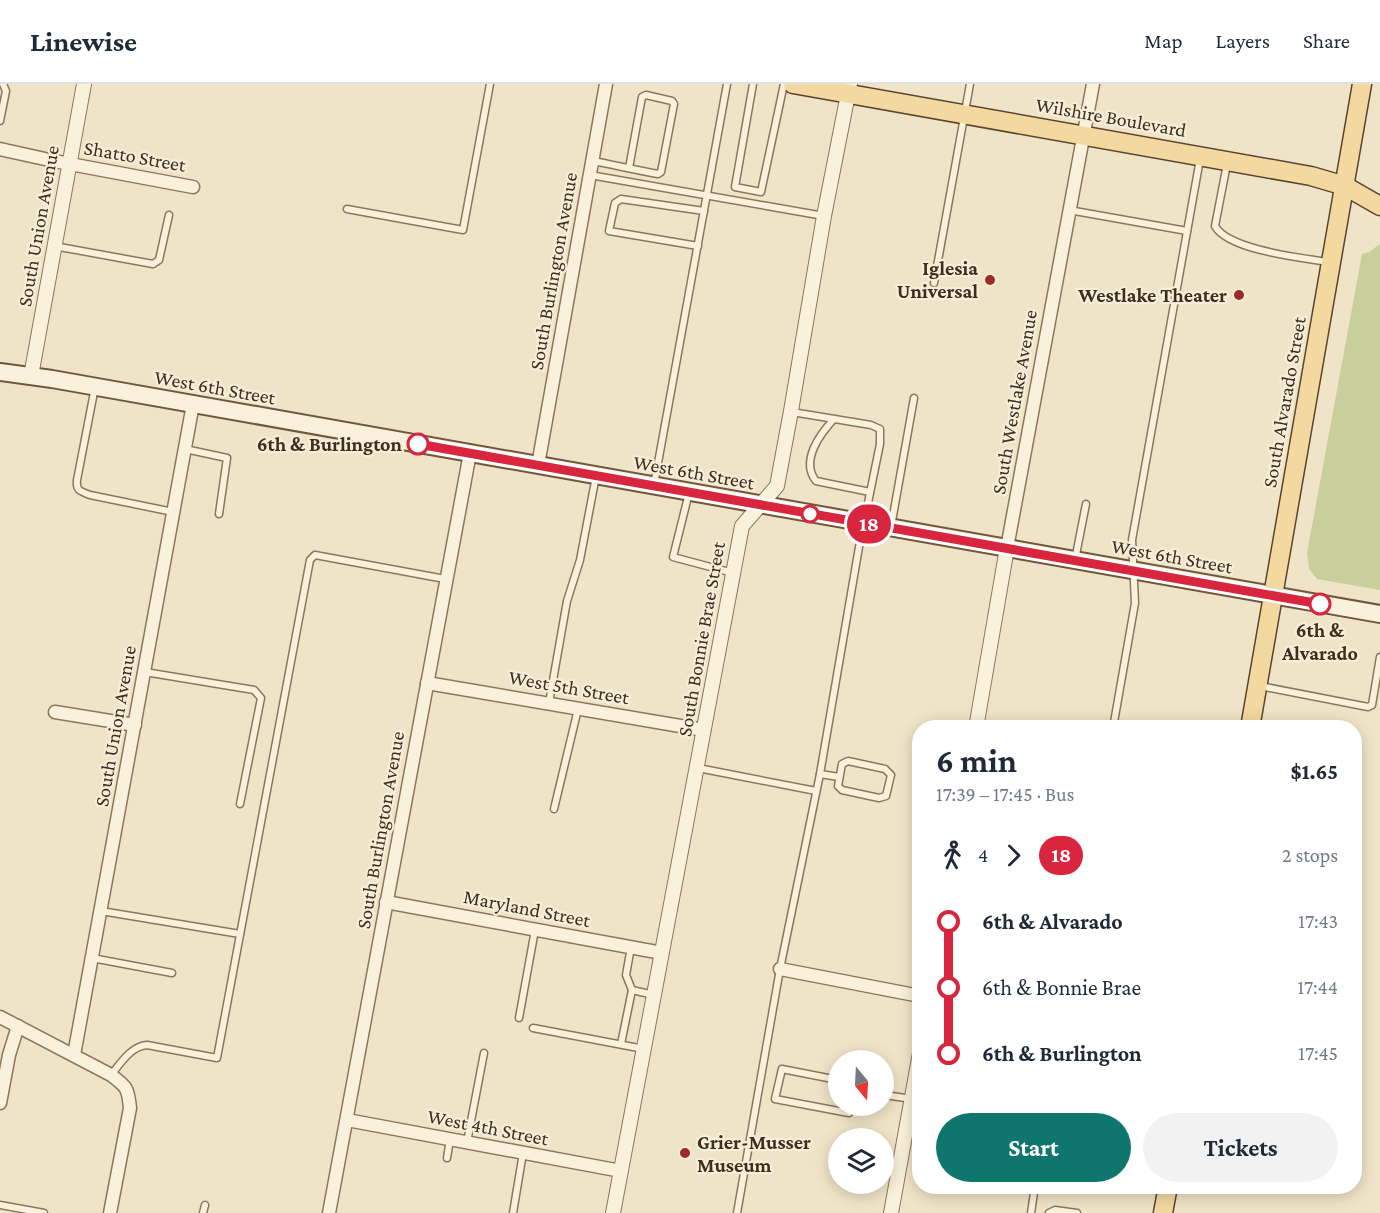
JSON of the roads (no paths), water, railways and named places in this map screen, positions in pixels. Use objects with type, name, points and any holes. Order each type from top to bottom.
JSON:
[{"type":"main road","name":"Wilshire Boulevard","points":[[793,84],[849,89],[964,114],[1311,176],[1345,186],[1380,206]]},
{"type":"main road","name":"South Alvarado Street","points":[[1251,720],[1362,84]]},
{"type":"main road","name":"West 6th Street","points":[[0,372],[193,404],[1380,614]]},
{"type":"main road","points":[[1163,1213],[1167,1194]]},
{"type":"street","name":"South Union Avenue","points":[[31,376],[84,84]]},
{"type":"street","name":"South Burlington Avenue","points":[[538,465],[606,84]]},
{"type":"street","name":"South Westlake Avenue","points":[[977,720],[1093,84]]},
{"type":"street","name":"South Bonnie Brae Street","points":[[614,1213],[742,526],[777,486],[824,216],[849,89]]},
{"type":"street","name":"Shatto Street","points":[[0,149],[15,154],[193,187]]},
{"type":"street","name":"South Union Avenue","points":[[74,1055],[193,404]]},
{"type":"street","name":"South Burlington Avenue","points":[[329,1213],[470,453]]},
{"type":"street","name":"West 5th Street","points":[[427,683],[704,730]]},
{"type":"street","points":[[55,712],[135,725]]},
{"type":"street","name":"Maryland Street","points":[[386,902],[662,953]]},
{"type":"street","points":[[780,969],[912,994]]},
{"type":"street","points":[[0,1017],[111,1076],[129,1093],[130,1108],[110,1213]]},
{"type":"street","points":[[0,1103],[9,1055],[18,1026]]},
{"type":"street","points":[[891,1213],[912,1117]]},
{"type":"street","name":"West 4th Street","points":[[347,1120],[621,1172]]},
{"type":"lane","points":[[0,121],[6,91],[3,84]]},
{"type":"lane","points":[[347,209],[463,230],[490,84]]},
{"type":"lane","points":[[654,486],[727,84]]},
{"type":"lane","points":[[753,84],[735,186],[761,192],[784,84]]},
{"type":"lane","points":[[934,283],[970,84]]},
{"type":"lane","points":[[592,161],[658,174],[661,172],[674,104],[672,101],[642,97],[629,168]]},
{"type":"lane","points":[[1114,720],[1135,603],[1132,540],[1200,156]]},
{"type":"lane","points":[[1228,161],[1215,226],[1219,234],[1250,248],[1332,262]]},
{"type":"lane","points":[[590,175],[824,216]]},
{"type":"lane","points":[[698,246],[609,231],[615,203],[621,199],[704,211]]},
{"type":"lane","points":[[1069,210],[1187,231]]},
{"type":"lane","points":[[54,246],[153,264],[159,260],[169,215]]},
{"type":"lane","points":[[95,387],[77,480],[80,491],[173,512]]},
{"type":"lane","points":[[891,528],[915,398]]},
{"type":"lane","points":[[737,1213],[780,969],[820,774],[863,523],[880,444],[880,429],[871,424],[791,411]]},
{"type":"lane","points":[[834,418],[823,430],[814,446],[809,466],[811,475],[816,481],[870,492]]},
{"type":"lane","points":[[185,449],[227,458],[219,513]]},
{"type":"lane","points":[[549,703],[567,601],[580,560],[596,476]]},
{"type":"lane","points":[[689,492],[673,558],[733,573]]},
{"type":"lane","points":[[1075,561],[1086,504]]},
{"type":"lane","points":[[111,1076],[122,1060],[137,1047],[147,1044],[218,1058],[310,560],[315,555],[445,579]]},
{"type":"lane","points":[[1257,686],[1368,707],[1372,705],[1380,657]]},
{"type":"lane","points":[[145,672],[254,690],[261,698],[240,804]]},
{"type":"lane","points":[[554,809],[578,708]]},
{"type":"lane","points":[[848,761],[885,769],[891,775],[886,796],[879,798],[842,790],[838,786],[839,777],[843,764],[848,761]]},
{"type":"lane","points":[[697,768],[816,791]]},
{"type":"lane","points":[[820,774],[839,777]]},
{"type":"lane","points":[[101,911],[240,934]]},
{"type":"lane","points":[[519,1018],[535,930]]},
{"type":"lane","points":[[621,1044],[632,990],[626,975],[631,947]]},
{"type":"lane","points":[[92,958],[172,973]]},
{"type":"lane","points":[[632,990],[654,995]]},
{"type":"lane","points":[[533,1028],[645,1049]]},
{"type":"lane","points":[[467,1143],[484,1053]]},
{"type":"lane","points":[[828,1078],[782,1070],[775,1099],[828,1109]]},
{"type":"lane","points":[[894,1096],[912,1098]]},
{"type":"lane","points":[[447,1158],[450,1139]]},
{"type":"lane","points":[[513,1213],[523,1153]]},
{"type":"lane","points":[[1031,1213],[1034,1194]]},
{"type":"lane","points":[[0,1205],[44,1213]]},
{"type":"lane","points":[[203,1213],[205,1205]]},
{"type":"lane","points":[[1049,1213],[1055,1210],[1077,1213]]},
{"type":"place","name":"Iglesia Universal","points":[[990,280]]},
{"type":"place","name":"Westlake Theater","points":[[1239,295]]},
{"type":"place","name":"6th & Burlington","points":[[418,444]]},
{"type":"place","name":"6th & Alvarado","points":[[1320,604]]},
{"type":"place","name":"Grier-Musser Museum","points":[[685,1153]]}]
